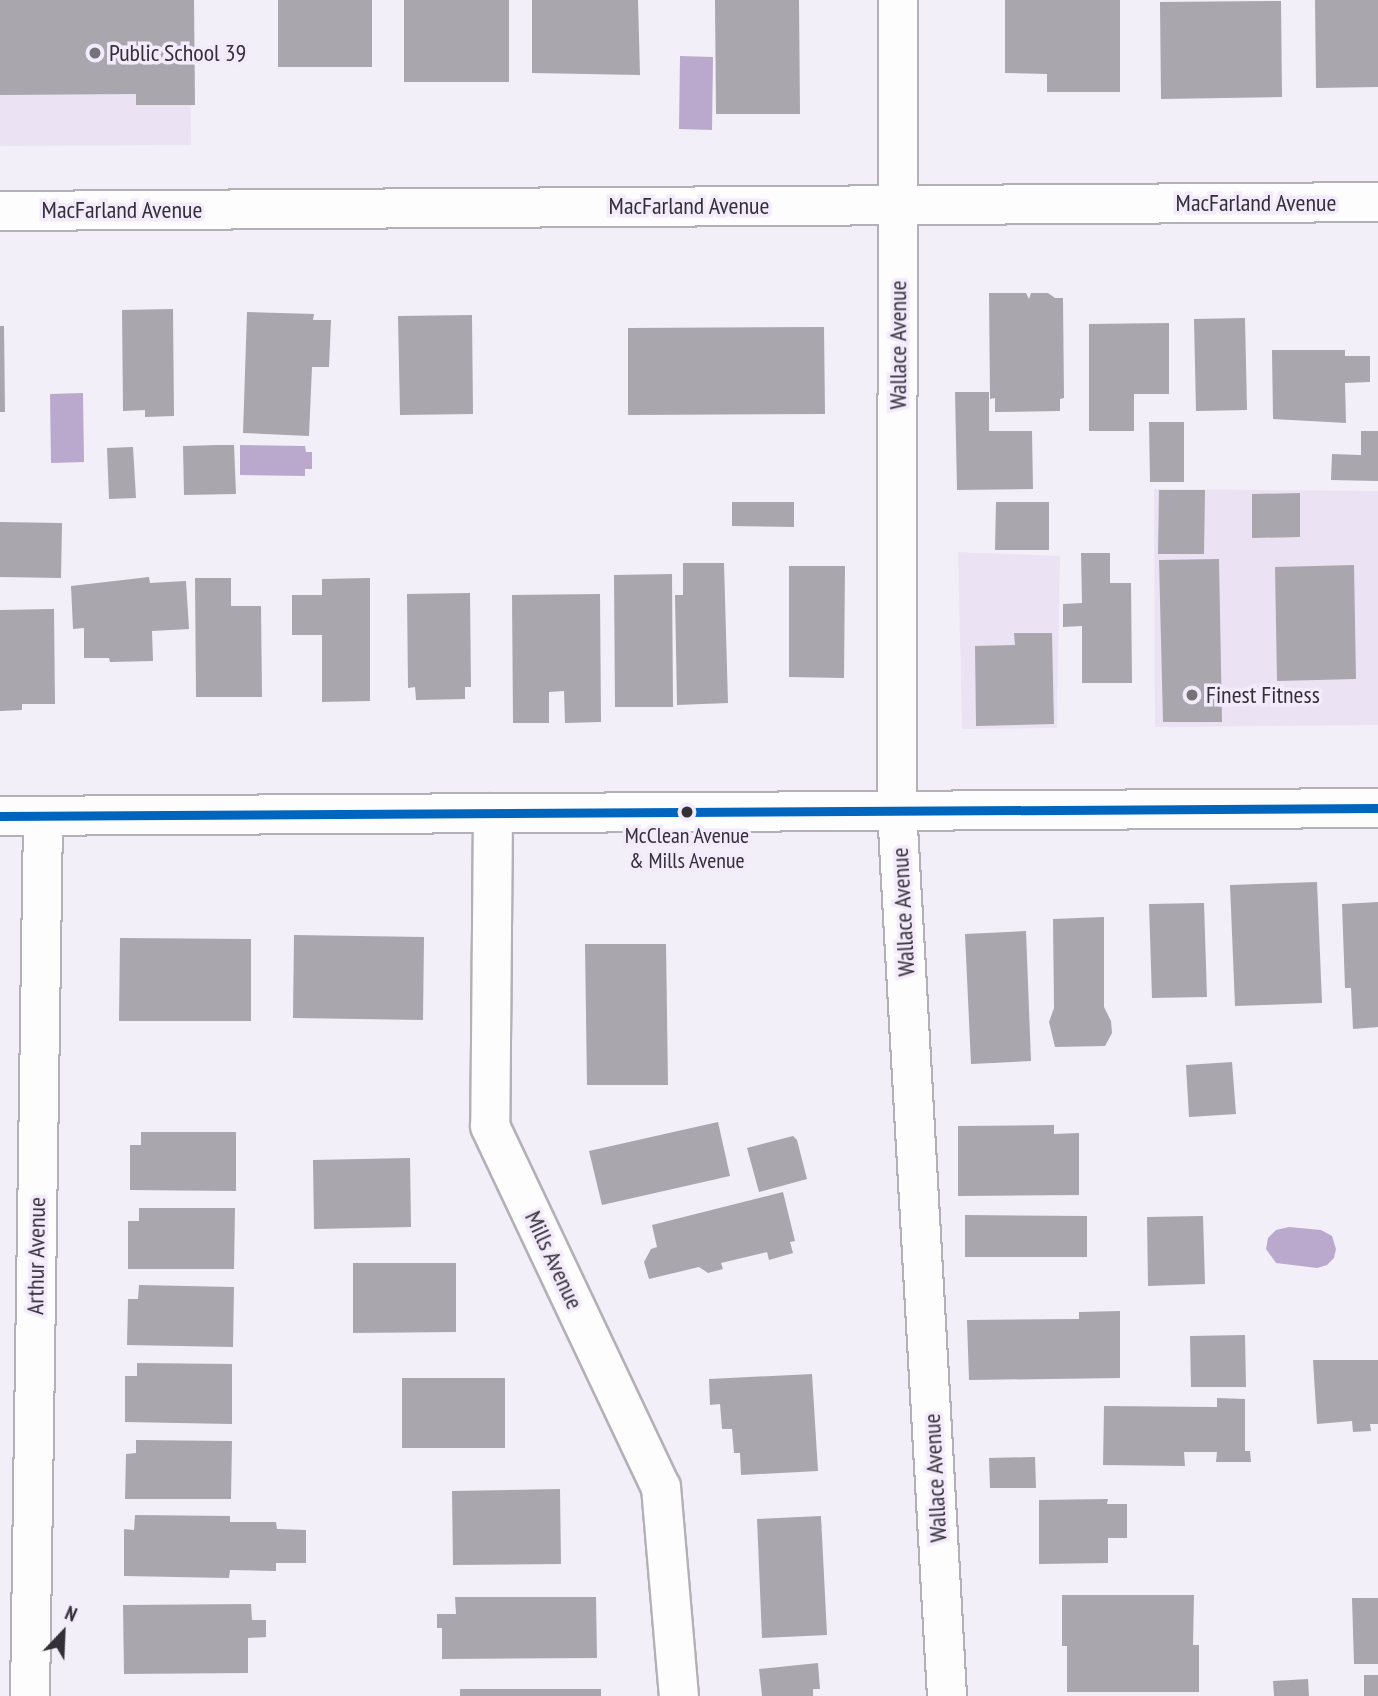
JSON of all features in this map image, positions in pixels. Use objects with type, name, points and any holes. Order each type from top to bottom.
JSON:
[{"type":"street","name":"Wallace Avenue","points":[[898,0],[897,810],[947,1696]]},
{"type":"street","name":"MacFarland Avenue","points":[[0,211],[1378,202]]},
{"type":"street","points":[[0,816],[1378,808]]},
{"type":"street","name":"Mills Avenue","points":[[494,813],[490,1126],[661,1487],[679,1696]]},
{"type":"street","name":"Arthur Avenue","points":[[30,1696],[43,816]]},
{"type":"shaded area","name":"Public School 39","points":[[0,0],[190,0],[191,145],[0,146]]},
{"type":"shaded area","points":[[680,56],[713,57],[712,130],[679,129]]},
{"type":"shaded area","points":[[83,393],[84,462],[51,463],[50,394]]},
{"type":"shaded area","points":[[240,445],[305,446],[306,452],[312,452],[312,469],[305,469],[305,476],[240,475]]},
{"type":"shaded area","points":[[1154,489],[1378,491],[1378,725],[1155,727]]},
{"type":"shaded area","points":[[958,552],[1060,556],[1057,728],[962,729]]},
{"type":"shaded area","points":[[1289,1227],[1321,1230],[1332,1236],[1336,1249],[1334,1258],[1327,1265],[1317,1268],[1276,1263],[1266,1249],[1268,1238],[1276,1230]]},
{"type":"building","name":"Public School 39","points":[[0,0],[194,0],[195,105],[136,105],[136,94],[0,95]]},
{"type":"building","points":[[278,0],[372,0],[372,67],[278,67]]},
{"type":"building","points":[[404,0],[509,0],[509,82],[404,82]]},
{"type":"building","points":[[532,0],[638,0],[640,75],[532,73]]},
{"type":"building","points":[[715,0],[799,0],[800,114],[716,114]]},
{"type":"building","points":[[1005,0],[1120,0],[1120,92],[1047,92],[1047,74],[1005,73]]},
{"type":"building","points":[[1315,0],[1378,0],[1378,87],[1316,88]]},
{"type":"building","points":[[1281,1],[1282,97],[1161,99],[1160,2]]},
{"type":"building","points":[[989,293],[1026,293],[1029,299],[1031,293],[1048,293],[1055,298],[1063,298],[1064,398],[1060,399],[1060,411],[995,412],[995,398],[990,399]]},
{"type":"building","points":[[173,309],[174,416],[145,417],[145,410],[123,411],[122,310]]},
{"type":"building","points":[[247,312],[314,314],[313,320],[331,320],[329,367],[312,367],[309,436],[243,433]]},
{"type":"building","points":[[472,315],[473,414],[400,415],[398,316]]},
{"type":"building","points":[[1245,318],[1247,410],[1196,411],[1194,319]]},
{"type":"building","points":[[1169,323],[1169,394],[1134,394],[1134,431],[1089,431],[1089,324]]},
{"type":"building","points":[[0,326],[4,326],[5,412],[0,412]]},
{"type":"building","points":[[824,327],[825,414],[628,415],[628,328]]},
{"type":"building","points":[[1272,350],[1345,350],[1345,356],[1370,356],[1370,382],[1345,383],[1346,423],[1273,419]]},
{"type":"building","points":[[955,392],[989,392],[989,431],[1032,431],[1033,489],[957,490]]},
{"type":"building","points":[[1149,422],[1184,422],[1184,482],[1150,482]]},
{"type":"building","points":[[1361,431],[1378,431],[1378,481],[1331,480],[1332,454],[1361,455]]},
{"type":"building","points":[[234,445],[236,494],[184,495],[183,446]]},
{"type":"building","points":[[133,447],[136,498],[109,499],[107,448]]},
{"type":"building","points":[[1159,490],[1205,490],[1204,554],[1158,554]]},
{"type":"building","points":[[1300,493],[1300,537],[1252,538],[1252,494]]},
{"type":"building","points":[[732,502],[794,502],[794,527],[732,526]]},
{"type":"building","points":[[996,502],[1049,502],[1049,550],[995,550]]},
{"type":"building","points":[[0,522],[62,523],[61,578],[0,577]]},
{"type":"building","points":[[1081,553],[1110,553],[1110,583],[1131,583],[1132,683],[1082,683],[1082,626],[1063,627],[1063,604],[1082,603]]},
{"type":"building","points":[[1219,559],[1222,722],[1163,722],[1159,560]]},
{"type":"building","points":[[683,563],[724,563],[728,703],[677,705],[675,595],[683,595]]},
{"type":"building","points":[[1354,565],[1356,679],[1277,681],[1275,567]]},
{"type":"building","points":[[789,566],[845,566],[844,678],[789,677]]},
{"type":"building","points":[[672,574],[673,707],[615,707],[614,575]]},
{"type":"building","points":[[149,577],[150,583],[186,581],[189,629],[152,631],[153,661],[110,662],[109,658],[84,658],[84,628],[73,629],[71,586]]},
{"type":"building","points":[[195,578],[231,578],[231,606],[261,606],[262,697],[196,697]]},
{"type":"building","points":[[370,578],[370,701],[322,702],[322,635],[292,635],[292,595],[322,595],[322,579]]},
{"type":"building","points":[[470,593],[471,687],[465,687],[465,699],[416,700],[415,687],[408,688],[407,594]]},
{"type":"building","points":[[600,594],[601,722],[565,723],[564,691],[549,692],[549,723],[513,723],[512,595]]},
{"type":"building","points":[[54,609],[55,704],[22,704],[22,710],[0,711],[0,610]]},
{"type":"building","points":[[1014,633],[1052,633],[1054,724],[976,726],[975,646],[1015,645]]},
{"type":"building","points":[[1317,882],[1322,1003],[1235,1006],[1230,885]]},
{"type":"building","points":[[1378,902],[1378,1027],[1353,1029],[1351,988],[1345,988],[1342,904]]},
{"type":"building","points":[[1204,903],[1207,997],[1152,998],[1149,904]]},
{"type":"building","points":[[1104,917],[1104,1007],[1111,1021],[1112,1033],[1105,1046],[1055,1047],[1049,1022],[1054,1008],[1053,919]]},
{"type":"building","points":[[1026,931],[1031,1061],[971,1064],[965,934]]},
{"type":"building","points":[[294,935],[424,937],[423,1020],[293,1018]]},
{"type":"building","points":[[120,938],[251,939],[251,1021],[119,1021]]},
{"type":"building","points":[[585,944],[666,944],[668,1085],[587,1085]]},
{"type":"building","points":[[1232,1062],[1236,1114],[1189,1117],[1186,1065]]},
{"type":"building","points":[[718,1122],[730,1176],[602,1205],[589,1151]]},
{"type":"building","points":[[1054,1125],[1054,1134],[1079,1133],[1079,1195],[958,1196],[958,1126]]},
{"type":"building","points":[[141,1132],[236,1132],[236,1191],[130,1190],[130,1145],[141,1145]]},
{"type":"building","points":[[793,1136],[797,1140],[807,1179],[759,1192],[747,1148]]},
{"type":"building","points":[[410,1158],[411,1227],[314,1229],[313,1160]]},
{"type":"building","points":[[783,1192],[795,1241],[790,1242],[793,1253],[769,1260],[767,1252],[721,1263],[723,1269],[708,1273],[699,1267],[649,1279],[644,1262],[651,1249],[657,1247],[652,1225]]},
{"type":"building","points":[[139,1208],[235,1208],[234,1269],[128,1269],[128,1221],[139,1221]]},
{"type":"building","points":[[965,1215],[1087,1216],[1087,1257],[965,1257]]},
{"type":"building","points":[[1203,1216],[1205,1284],[1148,1286],[1147,1217]]},
{"type":"building","points":[[353,1263],[456,1263],[456,1332],[353,1333]]},
{"type":"building","points":[[139,1285],[234,1287],[233,1347],[127,1345],[128,1299],[138,1299]]},
{"type":"building","points":[[1120,1311],[1120,1378],[969,1380],[967,1320],[1079,1319],[1079,1312]]},
{"type":"building","points":[[1245,1335],[1246,1387],[1191,1387],[1190,1336]]},
{"type":"building","points":[[1313,1360],[1378,1360],[1378,1424],[1370,1424],[1371,1431],[1353,1432],[1352,1421],[1317,1424]]},
{"type":"building","points":[[137,1363],[232,1364],[232,1424],[125,1422],[125,1376],[137,1376]]},
{"type":"building","points":[[812,1374],[818,1471],[741,1475],[740,1453],[734,1453],[732,1429],[722,1429],[720,1404],[710,1405],[709,1379]]},
{"type":"building","points":[[402,1378],[505,1378],[505,1448],[402,1448]]},
{"type":"building","points":[[1217,1398],[1245,1399],[1245,1451],[1250,1451],[1251,1462],[1216,1462],[1217,1452],[1184,1452],[1185,1466],[1103,1465],[1104,1406],[1217,1407]]},
{"type":"building","points":[[136,1440],[232,1441],[231,1499],[125,1499],[126,1454],[136,1453]]},
{"type":"building","points":[[1035,1457],[1036,1488],[990,1488],[989,1458]]},
{"type":"building","points":[[560,1489],[561,1564],[453,1565],[452,1491]]},
{"type":"building","points":[[1108,1499],[1107,1504],[1127,1504],[1127,1538],[1108,1538],[1108,1563],[1039,1564],[1039,1500]]},
{"type":"building","points":[[135,1515],[230,1516],[230,1522],[276,1522],[277,1529],[306,1530],[306,1563],[276,1563],[276,1571],[230,1570],[229,1578],[124,1576],[124,1529],[134,1530]]},
{"type":"building","points":[[821,1516],[827,1635],[762,1638],[757,1519]]},
{"type":"building","points":[[1062,1595],[1194,1595],[1193,1645],[1199,1645],[1199,1692],[1067,1692],[1067,1646],[1062,1646]]},
{"type":"building","points":[[455,1597],[596,1597],[597,1658],[442,1659],[442,1628],[437,1628],[437,1614],[456,1614]]},
{"type":"building","points":[[1352,1598],[1378,1598],[1378,1664],[1354,1664]]},
{"type":"building","points":[[251,1604],[252,1620],[266,1620],[266,1637],[248,1638],[248,1673],[124,1674],[123,1605]]},
{"type":"building","points":[[818,1663],[820,1689],[813,1689],[813,1696],[762,1696],[759,1669]]},
{"type":"building","points":[[1364,1675],[1378,1675],[1378,1696],[1364,1696]]},
{"type":"building","points":[[1308,1679],[1309,1696],[1274,1696],[1273,1681]]},
{"type":"building","points":[[460,1689],[601,1689],[601,1696],[460,1696]]},
{"type":"transit line","points":[[0,816],[1378,808]]},
{"type":"place","name":"Public School 39","points":[[95,53]]},
{"type":"place","name":"Finest Fitness","points":[[1192,695]]},
{"type":"place","name":"McClean Avenue & Mills Avenue","points":[[687,812]]}]
